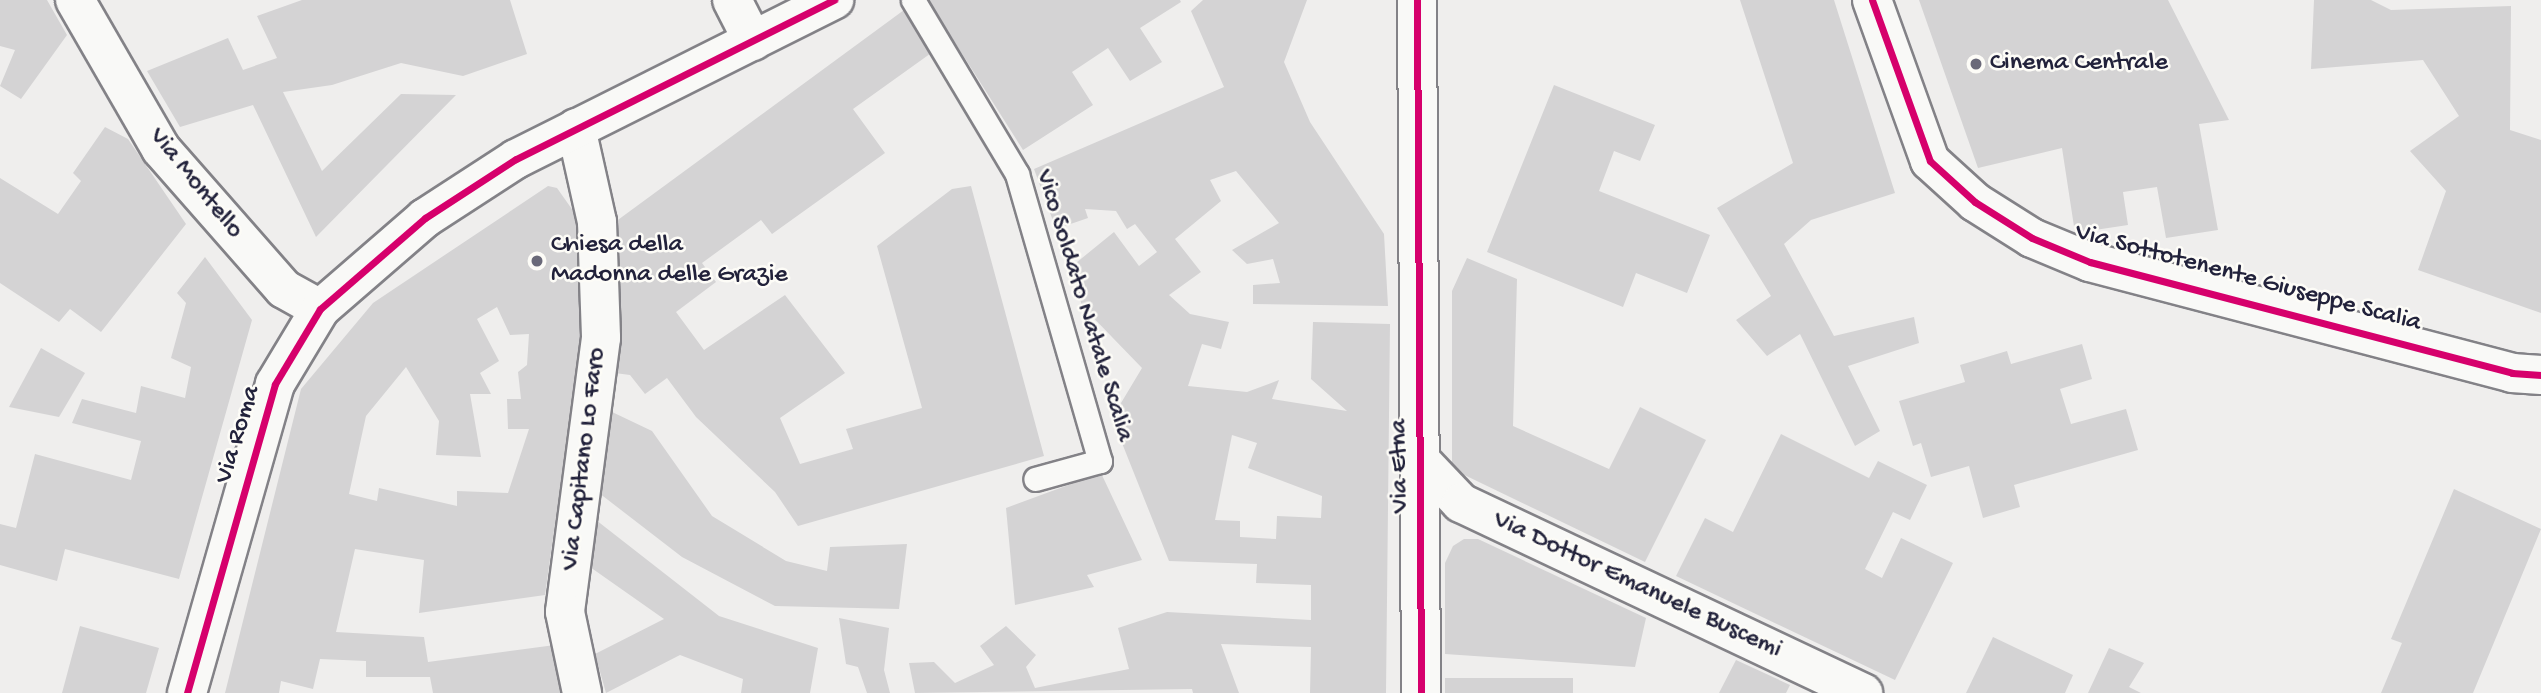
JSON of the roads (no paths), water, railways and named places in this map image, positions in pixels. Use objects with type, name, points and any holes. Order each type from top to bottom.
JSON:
[{"type":"street","name":"Via Montello","points":[[75,0],[161,149],[284,289],[320,309]]},
{"type":"street","points":[[732,0],[754,41]]},
{"type":"street","name":"Via Etna","points":[[1417,0],[1416,238],[1423,463],[1421,693]]},
{"type":"street","name":"Via Sottotenente Giuseppe Scalia","points":[[1872,0],[1930,161],[1975,202],[2032,237],[2090,262],[2512,373],[2541,375]]},
{"type":"street","name":"Via Roma","points":[[187,693],[275,384],[320,309],[425,218],[562,135],[754,41],[827,2]]},
{"type":"street","name":"Via Capitano Lo Faro","points":[[562,135],[597,222],[601,338],[565,612],[582,693]]},
{"type":"street","name":"Via Dottor Emanuele Buscemi","points":[[1423,463],[1461,503],[1863,693]]},
{"type":"lane","name":"Vico Soldato Natale Scalia","points":[[913,0],[1017,174],[1100,461],[1035,479]]},
{"type":"place","name":"Cinema Centrale","points":[[1976,64]]},
{"type":"place","name":"Chiesa della Madonna delle Grazie","points":[[537,261]]}]
